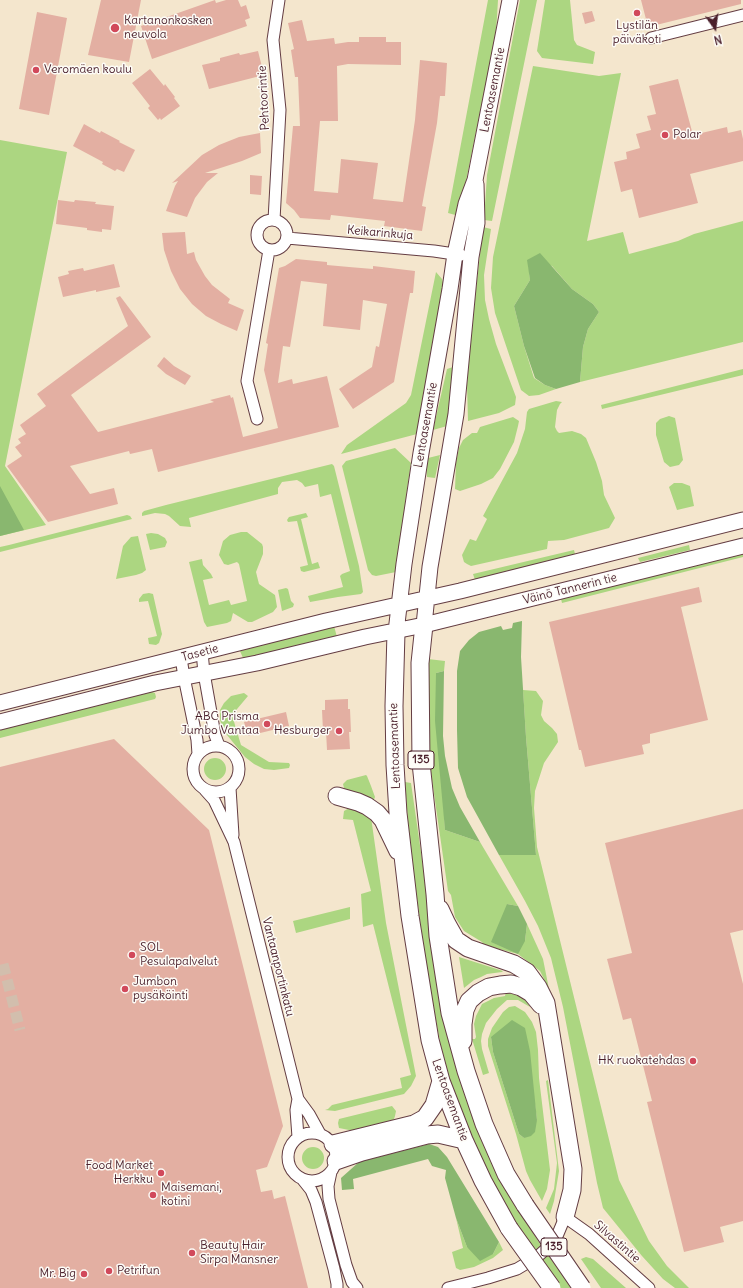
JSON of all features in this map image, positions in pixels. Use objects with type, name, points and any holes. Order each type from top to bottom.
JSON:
[{"type":"main road","name":"Lentoasemantie","points":[[510,0],[475,180],[466,204],[455,254],[421,452],[404,564],[396,632],[394,706],[395,766],[398,813],[410,916],[428,1033],[441,1081],[464,1140],[483,1180],[509,1228],[552,1288]]},
{"type":"main road","name":"Lentoasemantie","points":[[475,180],[477,223],[471,257],[456,414],[431,560],[420,663],[421,763],[438,936],[450,1012],[466,1071],[484,1124],[506,1174],[525,1205],[582,1288]]},
{"type":"main road","name":"Väinö Tannerin tie","points":[[400,604],[426,599],[743,520]]},
{"type":"main road","name":"Väinö Tannerin tie","points":[[396,632],[743,546]]},
{"type":"main road","name":"Tasetie","points":[[0,703],[326,621],[400,604]]},
{"type":"main road","name":"Tasetie","points":[[0,722],[155,683],[257,663],[365,637],[396,632]]},
{"type":"main road","points":[[337,796],[358,802],[377,813],[383,820],[405,866]]},
{"type":"main road","points":[[435,894],[447,924],[456,940],[468,948],[514,964],[527,972],[538,987],[546,1004],[573,1169],[572,1190],[566,1217]]},
{"type":"main road","points":[[466,1071],[463,1024],[465,1010],[469,1001],[478,993],[489,987],[500,985],[511,984],[521,986],[531,993],[541,1005],[550,1024]]},
{"type":"main road","points":[[326,1139],[414,1124],[425,1118],[434,1105],[441,1081]]},
{"type":"main road","points":[[334,1166],[362,1152],[427,1135],[438,1134],[464,1140]]},
{"type":"street","name":"Pehtoorintie","points":[[274,220],[280,110],[273,40],[279,0]]},
{"type":"street","points":[[651,38],[743,15]]},
{"type":"street","points":[[269,220],[274,220],[283,224],[286,228],[287,238],[279,249],[269,250],[265,249],[259,243],[257,234],[261,225],[269,220]]},
{"type":"street","name":"Keikarinkuja","points":[[287,238],[434,251],[471,257]]},
{"type":"street","points":[[257,419],[247,381],[269,250]]},
{"type":"street","points":[[198,754],[210,746],[219,746],[215,735],[204,673],[202,652]]},
{"type":"street","name":"Vantaanportinkatu","points":[[181,658],[195,727],[198,754],[194,758],[193,774],[196,782],[214,800],[234,842]]},
{"type":"street","name":"Vantaanportinkatu","points":[[219,746],[230,752],[236,758],[238,763],[238,776],[230,788],[234,842],[298,1099],[326,1139]]},
{"type":"street","points":[[205,790],[220,792],[230,788]]},
{"type":"street","name":"Vantaanportinkatu","points":[[298,1099],[296,1110],[298,1136]]},
{"type":"street","points":[[336,1288],[337,1284],[334,1268],[316,1202],[311,1190],[303,1180],[295,1175],[288,1164],[288,1150],[292,1142],[298,1136],[304,1134],[315,1133],[326,1139],[336,1152],[334,1166],[328,1186],[329,1199],[346,1266],[352,1282],[357,1288]]},
{"type":"street","points":[[303,1180],[316,1181],[325,1178],[334,1166]]},
{"type":"street","points":[[448,1288],[516,1269],[537,1257],[555,1241],[566,1217]]},
{"type":"street","name":"Silvastintie","points":[[566,1217],[589,1234],[649,1288]]},
{"type":"green space","points":[[488,0],[498,0],[496,33],[459,216],[448,213]]},
{"type":"green space","points":[[520,0],[537,0],[492,221],[484,220],[487,175]]},
{"type":"green space","points":[[545,0],[570,0],[574,40],[577,45],[595,52],[593,64],[542,58],[537,51]]},
{"type":"green space","points":[[533,66],[599,76],[621,73],[587,241],[623,232],[629,254],[743,221],[743,342],[580,382],[583,347],[588,329],[599,312],[593,304],[572,289],[552,266],[528,260],[530,280],[514,306],[534,378],[545,385],[556,389],[539,395],[529,396],[521,390],[495,313],[491,288],[493,257]]},
{"type":"green space","points":[[0,140],[67,152],[5,466],[46,525],[0,536]]},
{"type":"green space","points":[[483,227],[491,229],[484,275],[485,300],[496,344],[516,397],[515,405],[499,413],[468,421],[467,385]]},
{"type":"green space","points":[[540,253],[572,289],[593,304],[599,312],[588,329],[583,347],[580,382],[556,389],[545,385],[535,378],[524,346],[514,306],[530,280],[527,260]]},
{"type":"green space","points":[[436,272],[442,279],[445,290],[417,434],[341,454],[347,445],[406,403],[411,395]]},
{"type":"green space","points":[[453,367],[451,401],[447,426],[433,430],[447,369]]},
{"type":"green space","points":[[743,369],[743,375],[602,409],[601,405]]},
{"type":"green space","points":[[556,401],[562,402],[557,410],[555,427],[557,431],[559,433],[572,431],[581,434],[586,438],[602,481],[604,495],[615,518],[609,528],[564,540],[548,541],[547,549],[471,566],[467,564],[464,562],[462,555],[470,539],[476,541],[487,519],[483,516],[517,453],[525,429],[527,412],[529,409]]},
{"type":"green space","points":[[669,416],[675,418],[683,460],[679,465],[670,467],[664,462],[656,435],[656,423],[660,419]]},
{"type":"green space","points":[[513,417],[519,421],[514,442],[500,469],[493,478],[460,491],[455,489],[456,463],[459,448],[463,440],[472,433],[477,433],[480,427]]},
{"type":"green space","points":[[395,448],[411,463],[396,572],[376,576],[372,575],[368,570],[342,466],[346,461]]},
{"type":"green space","points":[[440,455],[435,478],[427,477],[426,469],[428,458]]},
{"type":"green space","points":[[332,464],[334,466],[359,566],[363,592],[361,594],[310,602],[308,596],[343,587],[340,576],[350,571],[331,494],[320,497],[318,484],[305,487],[297,480],[282,482],[278,488],[278,494],[189,518],[191,527],[180,526],[165,514],[155,513],[142,516],[144,511]]},
{"type":"green space","points":[[674,483],[682,483],[690,486],[694,506],[677,510],[669,487]]},
{"type":"green space","points":[[0,486],[24,530],[0,536]]},
{"type":"green space","points":[[306,513],[308,517],[301,519],[312,564],[318,562],[320,568],[304,572],[301,571],[300,567],[308,565],[297,521],[288,522],[287,520],[289,517]]},
{"type":"green space","points":[[127,515],[132,519],[0,552],[0,547]]},
{"type":"green space","points":[[247,532],[262,544],[263,554],[256,572],[259,584],[275,595],[277,607],[273,612],[252,622],[248,622],[233,613],[231,621],[207,627],[204,622],[189,562],[202,559],[203,565],[213,578],[203,580],[209,605],[229,600],[231,605],[247,601],[239,564],[237,562],[228,565],[224,564],[219,555],[223,541],[230,535]]},
{"type":"green space","points":[[146,534],[158,534],[165,538],[167,542],[165,547],[150,550]]},
{"type":"green space","points":[[138,536],[146,570],[136,575],[116,579],[123,546],[131,537]]},
{"type":"green space","points":[[689,545],[690,550],[640,562],[638,558]]},
{"type":"green space","points":[[574,550],[575,554],[475,580],[473,574]]},
{"type":"green space","points":[[743,553],[743,557],[562,603],[561,599]]},
{"type":"green space","points":[[288,589],[291,601],[294,604],[293,607],[282,611],[278,590]]},
{"type":"green space","points":[[143,594],[153,594],[162,634],[159,643],[156,645],[149,644],[148,638],[157,636],[148,601],[139,602],[139,599]]},
{"type":"green space","points":[[522,621],[521,657],[536,855],[499,855],[467,797],[458,768],[457,671],[460,651],[469,640],[479,632],[501,626],[503,630],[512,628],[513,623]]},
{"type":"green space","points":[[334,626],[337,637],[243,658],[240,651]]},
{"type":"green space","points":[[428,659],[445,661],[444,671],[436,673],[445,830],[480,842],[518,906],[507,904],[525,941],[527,924],[543,959],[549,989],[540,971],[518,954],[484,945],[482,942],[464,931],[455,917],[451,895],[448,891],[431,773],[427,700]]},
{"type":"green space","points":[[444,671],[443,736],[445,756],[452,788],[460,807],[480,842],[445,830],[435,721],[436,673]]},
{"type":"green space","points":[[523,690],[536,691],[543,701],[541,715],[544,721],[557,734],[558,742],[544,763],[535,791],[534,808],[537,847],[619,1180],[649,1241],[667,1266],[689,1288],[675,1288],[663,1279],[603,1208],[563,1007],[551,958],[538,926],[499,855],[536,855]]},
{"type":"green space","points":[[152,692],[155,693],[155,699],[0,738],[0,730]]},
{"type":"green space","points":[[244,693],[248,696],[232,715],[241,745],[269,762],[289,763],[289,768],[274,770],[264,769],[254,764],[245,757],[223,729],[220,720],[220,710],[224,703],[231,696]]},
{"type":"green space","points":[[215,758],[223,761],[226,769],[223,777],[215,780],[207,777],[204,769],[207,761]]},
{"type":"green space","points":[[366,775],[375,797],[373,802],[346,792],[344,788],[343,784],[347,780]]},
{"type":"green space","points":[[405,782],[411,783],[437,963],[522,1215],[540,1244],[572,1288],[560,1288],[526,1241],[500,1196],[477,1150],[461,1112],[449,1077],[440,1042],[428,976],[410,849]]},
{"type":"green space","points":[[351,807],[371,817],[386,923],[416,1076],[411,1086],[404,1094],[335,1111],[325,1110],[332,1105],[402,1088],[400,1078],[411,1075],[373,924],[363,927],[361,894],[371,891],[353,820],[343,819],[344,811]]},
{"type":"green space","points":[[507,904],[518,906],[527,924],[525,941],[518,954],[491,942]]},
{"type":"green space","points":[[350,907],[350,919],[296,933],[293,921]]},
{"type":"green space","points":[[459,957],[503,971],[487,974],[474,980],[464,988]]},
{"type":"green space","points":[[506,992],[519,996],[526,1001],[530,1007],[518,1000],[507,1000],[497,1009],[486,1023],[481,1041],[489,1073],[483,1075],[472,1039],[475,1039],[476,1037],[474,1024],[476,1016],[482,1004],[494,998],[505,996]]},
{"type":"green space","points":[[515,1006],[525,1012],[532,1022],[536,1032],[539,1078],[550,1170],[547,1189],[542,1201],[526,1171],[488,1046],[488,1039],[492,1028],[503,1012],[509,1007]],"holes":[[[491,1037],[535,1104],[537,1120],[524,1138],[519,1134],[493,1052]]]},
{"type":"green space","points":[[512,1020],[525,1028],[530,1051],[537,1120],[535,1132],[531,1136],[524,1138],[519,1134],[493,1052],[491,1037]]},
{"type":"green space","points":[[548,1080],[559,1171],[554,1201],[550,1214],[546,1208],[554,1189],[557,1163],[546,1081]]},
{"type":"green space","points":[[392,1106],[396,1111],[395,1116],[394,1119],[388,1123],[366,1131],[339,1128],[339,1119]]},
{"type":"green space","points":[[429,1144],[438,1147],[447,1157],[499,1242],[493,1254],[480,1261],[467,1247],[456,1218],[445,1178],[446,1170],[432,1166],[428,1159],[353,1179],[354,1189],[342,1190],[341,1178],[359,1162]]},
{"type":"green space","points":[[313,1147],[321,1150],[324,1158],[321,1166],[313,1169],[305,1166],[302,1158],[305,1150]]},
{"type":"green space","points":[[456,1218],[467,1247],[493,1254],[499,1242],[503,1250],[493,1258],[474,1267],[460,1270],[456,1268],[452,1252],[463,1248]]},
{"type":"green space","points":[[586,1257],[593,1259],[626,1288],[601,1288],[581,1259]]},
{"type":"building","name":"Kartanonkosken neuvola","points":[[101,0],[141,0],[129,62],[88,55]]},
{"type":"building","points":[[215,0],[216,3],[226,0],[238,0],[241,7],[246,5],[250,18],[245,20],[247,26],[152,59],[141,26]]},
{"type":"building","points":[[641,0],[741,0],[741,4],[648,27]]},
{"type":"building","points":[[592,11],[595,21],[585,24],[582,13]]},
{"type":"building","points":[[37,12],[67,18],[49,115],[19,109]]},
{"type":"building","points":[[302,20],[307,41],[334,38],[335,44],[359,42],[359,37],[386,37],[386,42],[401,42],[401,65],[348,64],[337,66],[338,121],[320,121],[314,191],[338,193],[341,159],[378,163],[373,199],[403,202],[415,120],[420,60],[447,63],[445,96],[440,96],[437,123],[422,206],[426,207],[422,231],[384,226],[385,221],[331,215],[330,220],[300,218],[286,203],[293,126],[300,126],[298,77],[295,77],[291,50],[294,49],[288,23]]},
{"type":"building","points":[[258,51],[264,75],[209,89],[202,65],[220,61],[220,58],[239,53],[240,55]]},
{"type":"building","points":[[150,69],[164,86],[165,84],[180,106],[161,120],[160,118],[158,120],[148,108],[150,106],[132,83]]},
{"type":"building","name":"Polar","points":[[678,79],[693,135],[727,127],[728,133],[741,130],[743,139],[743,161],[690,174],[698,203],[639,218],[632,189],[621,192],[614,162],[627,159],[626,152],[640,148],[636,134],[651,130],[647,116],[656,114],[649,86]]},
{"type":"building","points":[[84,124],[100,133],[101,131],[135,150],[124,172],[117,169],[115,171],[102,164],[103,162],[73,146]]},
{"type":"building","points":[[260,133],[261,153],[205,173],[218,173],[207,182],[195,198],[187,217],[166,211],[178,181],[172,183],[202,155],[219,145],[239,137]]},
{"type":"building","points":[[250,175],[262,176],[261,195],[250,194]]},
{"type":"building","points":[[58,200],[96,202],[95,204],[114,206],[111,230],[102,229],[102,232],[87,230],[87,228],[56,224]]},
{"type":"building","points":[[185,232],[187,254],[194,252],[196,260],[212,285],[230,299],[228,303],[244,310],[237,331],[206,316],[192,304],[180,289],[171,271],[164,250],[162,233]]},
{"type":"building","points":[[296,259],[327,262],[327,265],[373,269],[373,266],[415,271],[413,293],[410,293],[394,382],[353,409],[339,389],[372,367],[376,346],[379,347],[387,304],[363,300],[360,330],[323,326],[327,284],[301,281],[290,347],[283,346],[278,383],[292,379],[293,384],[327,376],[339,427],[158,472],[152,449],[130,454],[129,451],[70,466],[90,494],[114,488],[118,504],[48,522],[7,466],[22,456],[15,447],[21,443],[18,439],[26,434],[20,425],[46,406],[37,394],[128,326],[116,298],[120,296],[151,337],[71,395],[98,432],[214,402],[210,400],[230,395],[231,398],[233,397],[243,437],[278,428],[264,370],[268,344],[266,343],[279,268]]},
{"type":"building","points":[[114,264],[120,287],[63,297],[58,277],[69,274],[68,271],[83,268],[84,271]]},
{"type":"building","points":[[164,357],[174,366],[191,376],[185,385],[166,374],[157,366]]},
{"type":"building","points":[[699,587],[702,602],[681,607],[708,720],[650,734],[650,743],[642,745],[644,754],[585,767],[581,750],[579,750],[549,622]]},
{"type":"building","name":"Hesburger","points":[[348,699],[351,732],[349,732],[350,749],[327,750],[326,731],[323,731],[322,710],[325,710],[325,700]]},
{"type":"building","name":"ABC Prisma Jumbo Vantaa","points":[[286,712],[289,726],[248,736],[244,722]]},
{"type":"building","name":"Jumbon pysäköinti","points":[[114,739],[209,830],[283,1126],[267,1167],[256,1170],[261,1192],[272,1190],[274,1199],[285,1196],[308,1288],[0,1288],[0,767]]},
{"type":"building","name":"HK ruokatehdas","points":[[743,809],[743,930],[730,933],[743,984],[743,1221],[720,1227],[724,1242],[684,1252],[647,1102],[652,1101],[631,1018],[623,1020],[607,959],[632,953],[605,843]]},
{"type":"tunnel","points":[[3,964],[20,1030]]},
{"type":"place","name":"Lystilän päiväkoti","points":[[637,13]]},
{"type":"place","name":"Kartanonkosken neuvola","points":[[115,28]]},
{"type":"place","name":"Veromäen koulu","points":[[36,70]]},
{"type":"place","name":"Polar","points":[[665,135]]},
{"type":"place","name":"ABC Prisma Jumbo Vantaa","points":[[267,724]]},
{"type":"place","name":"Hesburger","points":[[339,731]]},
{"type":"place","name":"SOL Pesulapalvelut","points":[[132,955]]},
{"type":"place","name":"Jumbon pysäköinti","points":[[125,989]]},
{"type":"place","name":"HK ruokatehdas","points":[[693,1061]]},
{"type":"place","name":"Food Market Herkku","points":[[161,1173]]},
{"type":"place","name":"Maisemani, kotini","points":[[153,1195]]},
{"type":"place","name":"Beauty Hair Sirpa Mansner","points":[[192,1253]]},
{"type":"place","name":"Petrifun","points":[[109,1271]]},
{"type":"place","name":"Mr. Big","points":[[84,1274]]}]
